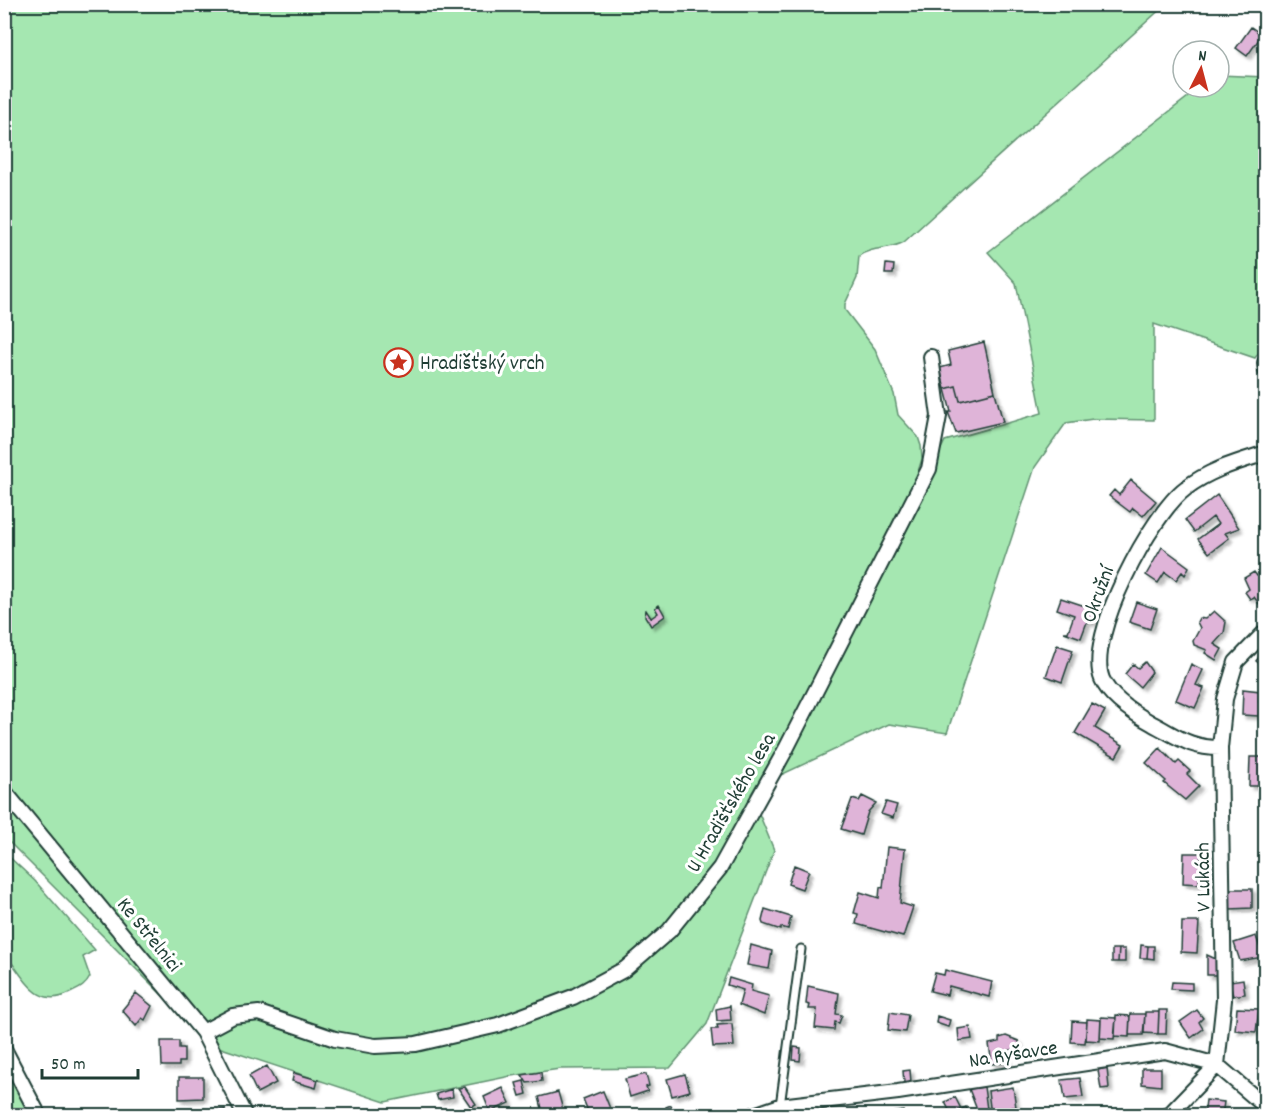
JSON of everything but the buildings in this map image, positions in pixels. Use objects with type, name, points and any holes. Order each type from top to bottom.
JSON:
[{"type":"street","name":"U Hradišťského lesa","points":[[203,1032],[233,1016],[260,1013],[335,1039],[375,1046],[416,1044],[498,1025],[573,997],[625,969],[669,931],[726,858],[786,749],[929,469],[939,416],[931,357]]},
{"type":"street","name":"Okružní","points":[[1220,748],[1198,748],[1178,739],[1120,702],[1102,679],[1100,649],[1126,574],[1150,528],[1185,488],[1227,465],[1266,453]]},
{"type":"street","name":"V Lukách","points":[[1217,1065],[1224,1000],[1220,748],[1225,699],[1236,662],[1266,631]]},
{"type":"street","name":"Ke Střelnici","points":[[4,791],[203,1032],[245,1116]]},
{"type":"street","points":[[4,1049],[39,1116]]},
{"type":"street","name":"Na Ryšavce","points":[[758,1114],[780,1106],[898,1092],[1166,1051],[1217,1065],[1266,1107]]},
{"type":"street","points":[[1168,1116],[1217,1065]]},
{"type":"lane","points":[[780,1106],[801,949]]},
{"type":"green space","points":[[4,5],[1165,5],[904,242],[859,256],[857,278],[845,304],[845,310],[875,349],[894,394],[898,415],[918,437],[922,459],[912,490],[799,712],[751,794],[774,850],[707,1024],[670,1068],[560,1069],[511,1076],[385,1102],[212,1045],[5,838]]},
{"type":"green space","points":[[1231,76],[1265,77],[1265,344],[1255,358],[1154,324],[1154,420],[1093,419],[1066,423],[1035,467],[947,733],[889,724],[781,775],[945,441],[1042,413],[1016,283],[988,252],[1186,99],[1231,99]]},
{"type":"green space","points":[[5,853],[35,881],[95,950],[83,957],[90,977],[85,984],[61,997],[52,998],[37,993],[12,963],[5,966]]},
{"type":"green space","points":[[4,1035],[8,1045],[47,1115],[5,1115]]},
{"type":"place","name":"Hradišťský vrch","points":[[399,362]]}]
